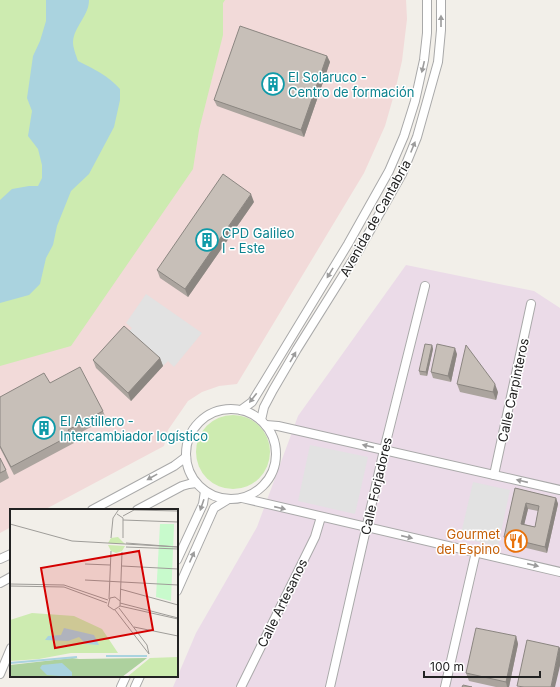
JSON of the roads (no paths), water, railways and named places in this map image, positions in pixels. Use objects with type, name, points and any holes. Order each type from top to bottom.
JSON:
[{"type":"street","name":"Avenida de Cantabria","points":[[241,410],[252,402],[348,244],[389,171],[406,129],[415,101],[424,60],[427,34],[427,0]]},
{"type":"street","name":"Avenida de Cantabria","points":[[263,423],[264,407],[273,390],[359,250],[402,174],[417,137],[438,62],[441,30],[441,0]]},
{"type":"street","name":"Calle Forjadores","points":[[330,687],[384,450],[424,286]]},
{"type":"street","name":"Calle Carpinteros","points":[[494,475],[531,304]]},
{"type":"street","points":[[178,589],[214,508],[227,500],[242,498],[255,493],[265,484],[273,471],[276,456],[274,438],[263,423],[253,414],[241,410],[223,410],[211,414],[198,423],[191,433],[187,445],[186,457],[189,471],[196,483],[205,491],[227,500]]},
{"type":"street","points":[[263,423],[560,490]]},
{"type":"street","points":[[94,509],[174,466],[186,457]]},
{"type":"street","points":[[139,509],[182,486],[196,483]]},
{"type":"street","points":[[178,558],[203,504],[205,491]]},
{"type":"street","points":[[242,498],[560,572]]},
{"type":"street","name":"Calle Artesanos","points":[[241,687],[315,536],[321,517]]},
{"type":"street","points":[[445,687],[476,552]]},
{"type":"street","points":[[0,559],[10,554]]},
{"type":"street","points":[[0,583],[10,578]]},
{"type":"street","points":[[0,674],[10,650]]},
{"type":"street","points":[[121,687],[126,677]]},
{"type":"street","points":[[136,687],[140,677]]},
{"type":"water","points":[[46,0],[89,0],[87,11],[74,36],[73,42],[75,52],[78,61],[105,76],[120,89],[120,100],[114,127],[89,174],[71,191],[57,226],[53,245],[46,258],[40,284],[29,295],[0,303],[0,200],[12,189],[38,186],[42,178],[42,165],[38,149],[28,136],[32,111],[27,98],[33,56],[40,41],[46,21]]},
{"type":"place","name":"El Solaruco - Centro de formación","points":[[273,84]]},
{"type":"place","name":"CPD Galileo I - Este","points":[[207,240]]},
{"type":"place","name":"El Astillero - Intercambiador logístico","points":[[44,428]]},
{"type":"place","name":"Gourmet del Espino","points":[[516,541]]}]
